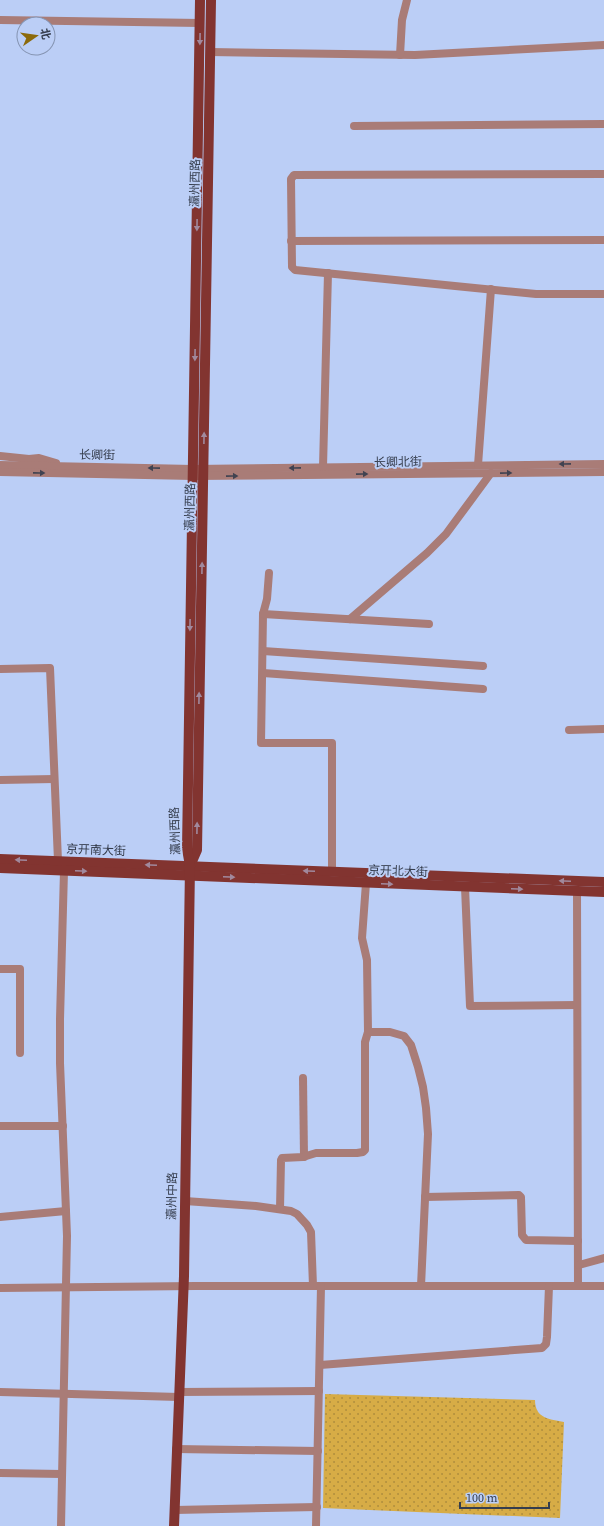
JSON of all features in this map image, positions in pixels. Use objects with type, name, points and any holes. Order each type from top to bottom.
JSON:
[{"type":"main road","name":"瀛州西路","points":[[198,473],[200,0]]},
{"type":"main road","name":"瀛州西路","points":[[190,871],[187,850],[211,0]]},
{"type":"main road","name":"京开南大街","points":[[0,860],[58,861],[190,871]]},
{"type":"main road","name":"京开南大街","points":[[0,868],[64,871],[190,871]]},
{"type":"main road","name":"京开北大街","points":[[190,871],[332,872],[604,882]]},
{"type":"main road","name":"京开北大街","points":[[190,871],[366,883],[604,892]]},
{"type":"main road","name":"瀛州中路","points":[[174,1526],[176,1449],[184,1286],[190,871]]},
{"type":"street","points":[[400,55],[402,20],[407,0]]},
{"type":"street","points":[[0,20],[200,23]]},
{"type":"street","points":[[210,52],[400,55],[604,44]]},
{"type":"street","points":[[354,126],[604,124]]},
{"type":"street","points":[[604,174],[294,175],[291,179],[292,267],[295,270],[536,294],[604,294]]},
{"type":"street","points":[[291,241],[604,240]]},
{"type":"street","points":[[323,467],[328,273]]},
{"type":"street","points":[[478,465],[491,289]]},
{"type":"street","points":[[0,456],[29,459],[39,458],[66,466]]},
{"type":"street","name":"长卿北街","points":[[198,473],[323,467],[604,464]]},
{"type":"street","name":"长卿街","points":[[0,465],[66,466],[198,473]]},
{"type":"street","name":"长卿街","points":[[0,472],[198,473]]},
{"type":"street","name":"长卿北街","points":[[198,473],[604,472]]},
{"type":"street","points":[[350,619],[427,553],[446,534],[491,473]]},
{"type":"street","points":[[269,573],[267,599],[263,614],[262,743],[332,743],[332,872]]},
{"type":"street","points":[[263,614],[429,624]]},
{"type":"street","points":[[263,651],[483,666]]},
{"type":"street","points":[[0,669],[50,668],[58,861]]},
{"type":"street","points":[[263,674],[483,689]]},
{"type":"street","points":[[569,730],[604,729]]},
{"type":"street","points":[[0,780],[54,779]]},
{"type":"street","points":[[61,1526],[66,1287],[66,1211],[60,1063],[60,995],[64,871]]},
{"type":"street","points":[[280,1209],[282,1158],[304,1157],[316,1153],[357,1153],[363,1152],[364,1150],[365,1042],[368,1032],[367,960],[362,938],[366,883]]},
{"type":"street","points":[[465,887],[470,1006],[577,1005]]},
{"type":"street","points":[[577,891],[578,1286]]},
{"type":"street","points":[[0,969],[20,969],[20,1053]]},
{"type":"street","points":[[368,1032],[390,1032],[404,1036],[411,1045],[416,1060],[426,1108],[428,1134],[421,1286]]},
{"type":"street","points":[[303,1078],[304,1157]]},
{"type":"street","points":[[0,1126],[63,1126]]},
{"type":"street","points":[[425,1197],[519,1195],[521,1197],[523,1238],[526,1240],[578,1241]]},
{"type":"street","points":[[185,1201],[256,1206],[291,1211],[297,1214],[311,1232],[317,1286],[320,1365],[316,1526]]},
{"type":"street","points":[[0,1217],[66,1211]]},
{"type":"street","points":[[579,1265],[604,1258]]},
{"type":"street","points":[[0,1288],[184,1286],[604,1286]]},
{"type":"street","points":[[320,1365],[542,1348],[546,1344],[547,1337],[549,1286]]},
{"type":"street","points":[[0,1392],[64,1394],[179,1394],[319,1391]]},
{"type":"street","points":[[176,1449],[318,1451]]},
{"type":"street","points":[[0,1473],[62,1474]]},
{"type":"street","points":[[175,1510],[317,1507]]},
{"type":"shaded area","points":[[325,1394],[535,1400],[540,1415],[549,1419],[564,1422],[560,1518],[323,1508]]}]
